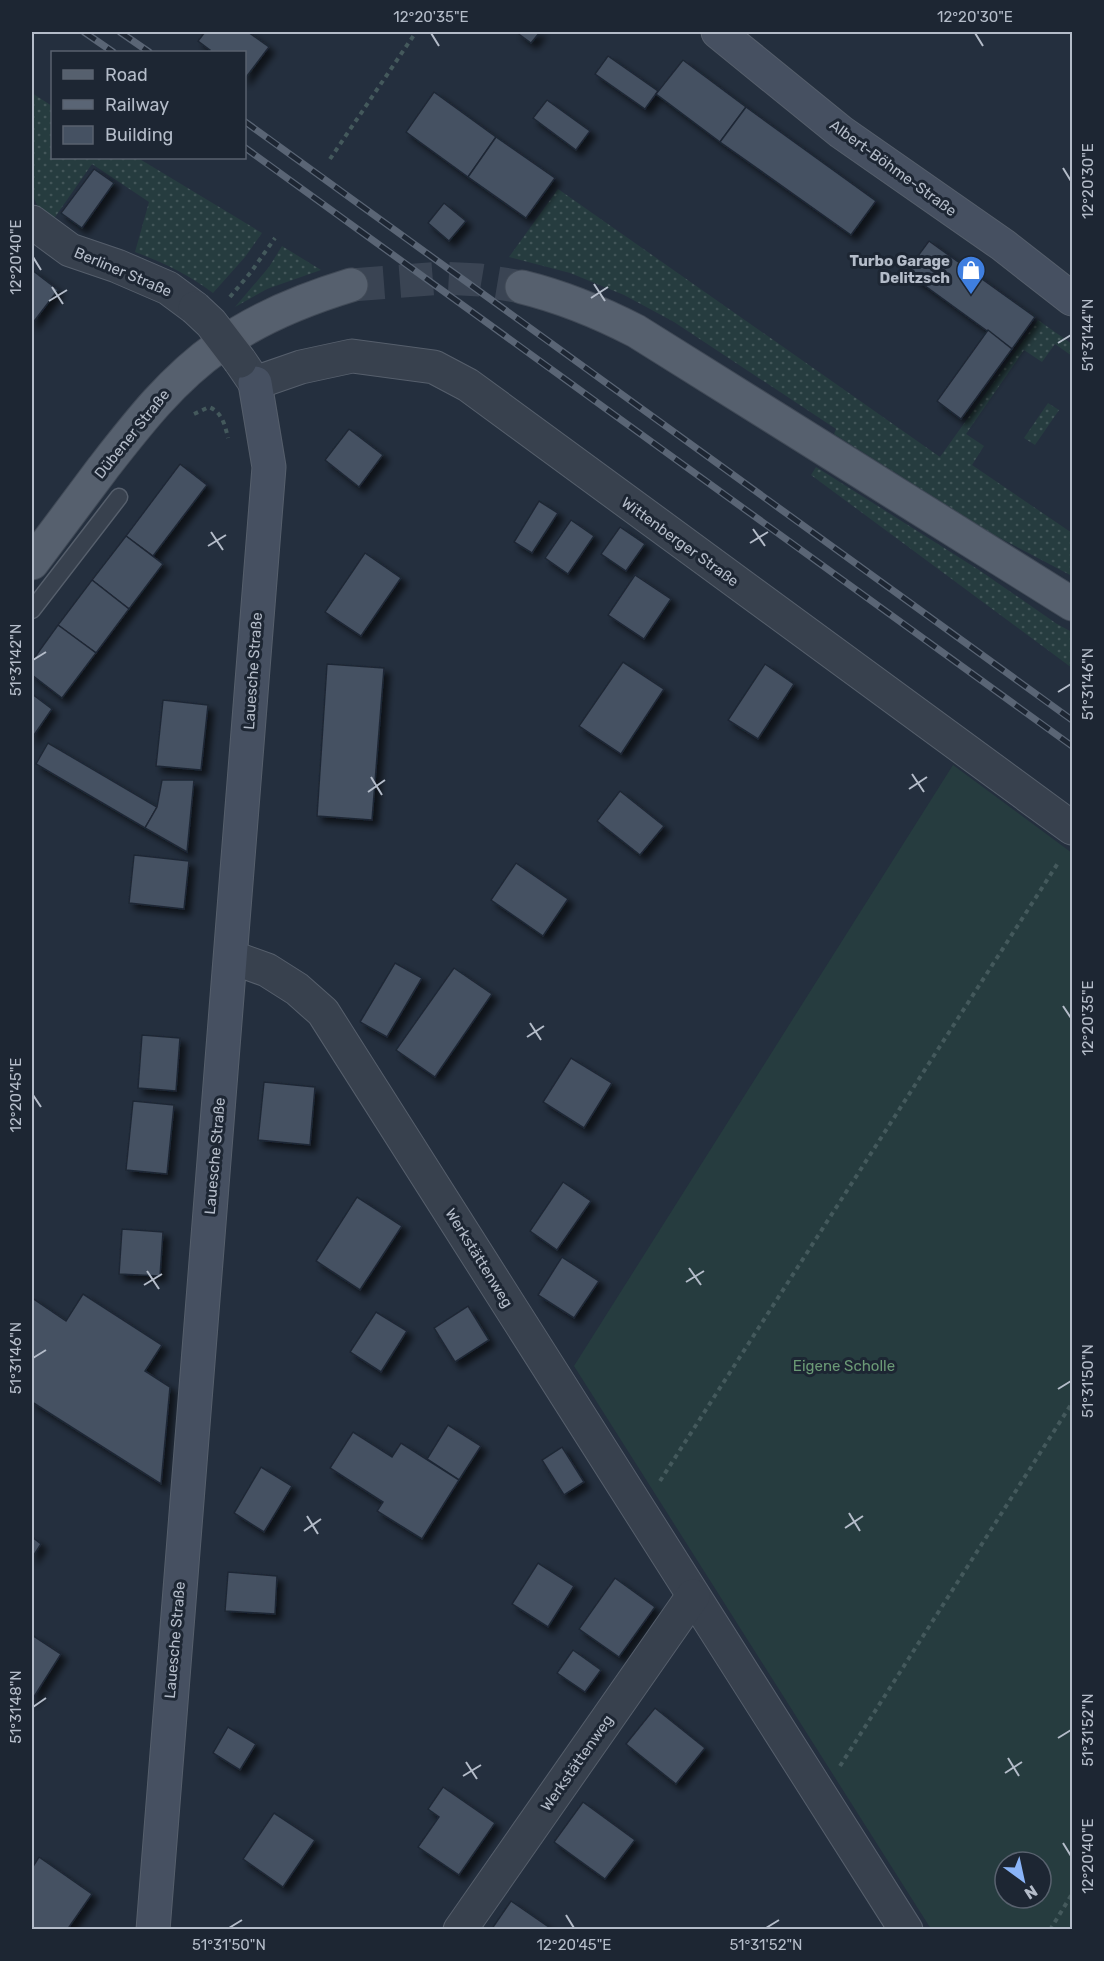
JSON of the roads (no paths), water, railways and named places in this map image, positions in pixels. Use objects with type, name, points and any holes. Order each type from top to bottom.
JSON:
[{"type":"main road","name":"Dübener Straße","points":[[32,563],[139,421],[191,367],[219,345],[248,327],[311,297],[351,285]]},
{"type":"main road","points":[[522,287],[559,296],[601,313],[636,331],[1072,604]]},
{"type":"street","name":"Albert-Böhme-Straße","points":[[717,32],[841,132],[1003,245],[1072,299]]},
{"type":"street","name":"Berliner Straße","points":[[32,222],[70,250],[117,266],[209,306],[212,323],[247,372]]},
{"type":"street","name":"Wittenberger Straße","points":[[247,372],[301,367],[352,356],[434,367],[468,385],[1072,828]]},
{"type":"street","name":"Lauesche Straße","points":[[153,1929],[269,467],[247,372]]},
{"type":"street","name":"Werkstättenweg","points":[[231,957],[267,970],[297,989],[323,1012],[906,1929]]},
{"type":"street","name":"Werkstättenweg","points":[[460,1929],[693,1596]]},
{"type":"lane","points":[[32,610],[119,497]]},
{"type":"tunnel","points":[[351,285],[442,278],[480,280],[522,287]]},
{"type":"railway","points":[[84,32],[112,51]]},
{"type":"railway","points":[[120,32],[148,51]]},
{"type":"railway","points":[[246,122],[1072,720]]},
{"type":"railway","points":[[246,148],[1072,746]]},
{"type":"place","name":"Turbo Garage Delitzsch","points":[[971,296]]},
{"type":"park label","name":"Eigene Scholle","points":[[844,1366]]}]
